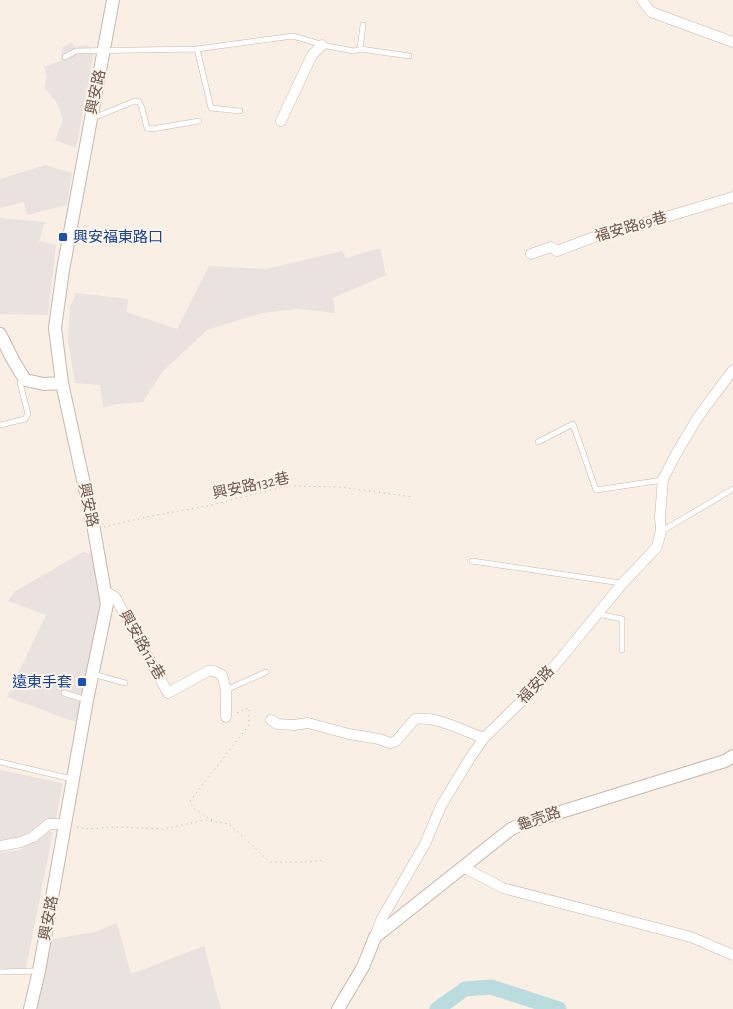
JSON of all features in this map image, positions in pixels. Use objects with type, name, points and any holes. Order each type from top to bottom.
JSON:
[{"type":"street","name":"興安路","points":[[30,1009],[39,971],[87,700],[107,604],[94,530],[62,383],[55,328],[63,270],[90,119],[114,0]]},
{"type":"street","points":[[642,0],[651,12],[732,40]]},
{"type":"street","points":[[281,121],[312,55],[322,45]]},
{"type":"street","name":"福安路89巷","points":[[531,254],[551,246],[557,251],[602,234],[666,217],[733,196]]},
{"type":"street","points":[[0,334],[25,380],[44,384],[62,383]]},
{"type":"street","name":"福安路","points":[[338,1009],[363,967],[381,920],[425,844],[441,806],[470,758],[484,738],[538,685],[622,584],[657,547],[662,531],[660,517],[663,479],[698,417],[733,370]]},
{"type":"street","name":"興安路112巷","points":[[105,591],[116,597],[168,692],[208,671],[214,671],[222,675],[226,690]]},
{"type":"street","points":[[226,690],[226,717]]},
{"type":"street","points":[[272,720],[277,724],[294,725],[308,723],[390,742],[396,741],[416,719],[423,718],[432,719],[484,738]]},
{"type":"street","name":"龜壳路","points":[[375,937],[511,829],[725,761],[733,756]]},
{"type":"street","points":[[0,846],[21,842],[33,837],[49,824],[66,824]]},
{"type":"street","points":[[463,867],[503,888],[691,937],[733,954]]},
{"type":"lane","points":[[360,49],[362,25]]},
{"type":"lane","points":[[65,57],[76,51],[197,49],[293,36],[318,42],[322,45],[354,51],[360,49],[409,56]]},
{"type":"lane","points":[[197,49],[212,108],[240,111]]},
{"type":"lane","points":[[90,119],[135,101],[139,102],[142,108],[147,128],[152,129],[199,121]]},
{"type":"lane","points":[[0,426],[25,419],[28,414],[20,383],[25,380]]},
{"type":"lane","points":[[538,442],[573,424],[596,490],[663,479]]},
{"type":"lane","points":[[662,531],[732,489]]},
{"type":"lane","points":[[472,561],[622,584]]},
{"type":"lane","points":[[598,614],[622,619],[622,650]]},
{"type":"lane","points":[[226,690],[266,672]]},
{"type":"lane","points":[[92,674],[124,683]]},
{"type":"lane","points":[[64,693],[87,700]]},
{"type":"lane","points":[[0,762],[73,780]]},
{"type":"lane","points":[[0,972],[39,971]]},
{"type":"path","name":"興安路132巷","points":[[94,530],[151,516],[207,506],[287,486],[340,487],[413,496]]},
{"type":"path","points":[[215,821],[198,813],[190,801],[248,725],[249,708],[226,717]]},
{"type":"path","points":[[66,824],[87,828],[163,829],[205,820],[215,821],[229,824],[270,862],[324,860]]},
{"type":"shaded area","points":[[72,42],[74,47],[87,45],[94,52],[76,148],[55,140],[63,120],[57,103],[44,87],[47,77],[44,67],[61,61],[62,48]]},
{"type":"shaded area","points":[[45,165],[72,173],[67,205],[27,215],[24,202],[0,208],[0,179]]},
{"type":"shaded area","points":[[0,218],[45,222],[39,241],[56,245],[48,315],[0,314]]},
{"type":"shaded area","points":[[380,248],[386,275],[333,298],[335,313],[298,309],[262,313],[207,330],[163,371],[143,402],[116,404],[103,408],[100,385],[75,383],[68,341],[70,307],[76,293],[128,299],[127,312],[177,329],[209,266],[266,269],[342,251],[346,258]]},
{"type":"shaded area","points":[[83,552],[97,555],[103,608],[81,724],[7,697],[46,615],[8,601],[14,592]]},
{"type":"shaded area","points":[[0,770],[63,783],[56,818],[17,838],[0,842]]},
{"type":"shaded area","points":[[47,831],[53,832],[26,968],[0,970],[0,853],[20,850]]},
{"type":"shaded area","points":[[117,923],[131,974],[204,946],[221,1009],[35,1009],[48,940],[95,932]]},
{"type":"waterway","points":[[437,1009],[465,989],[491,987],[559,1009]]},
{"type":"place","name":"興安福東路口","points":[[63,237]]},
{"type":"place","name":"遠東手套","points":[[82,682]]}]
